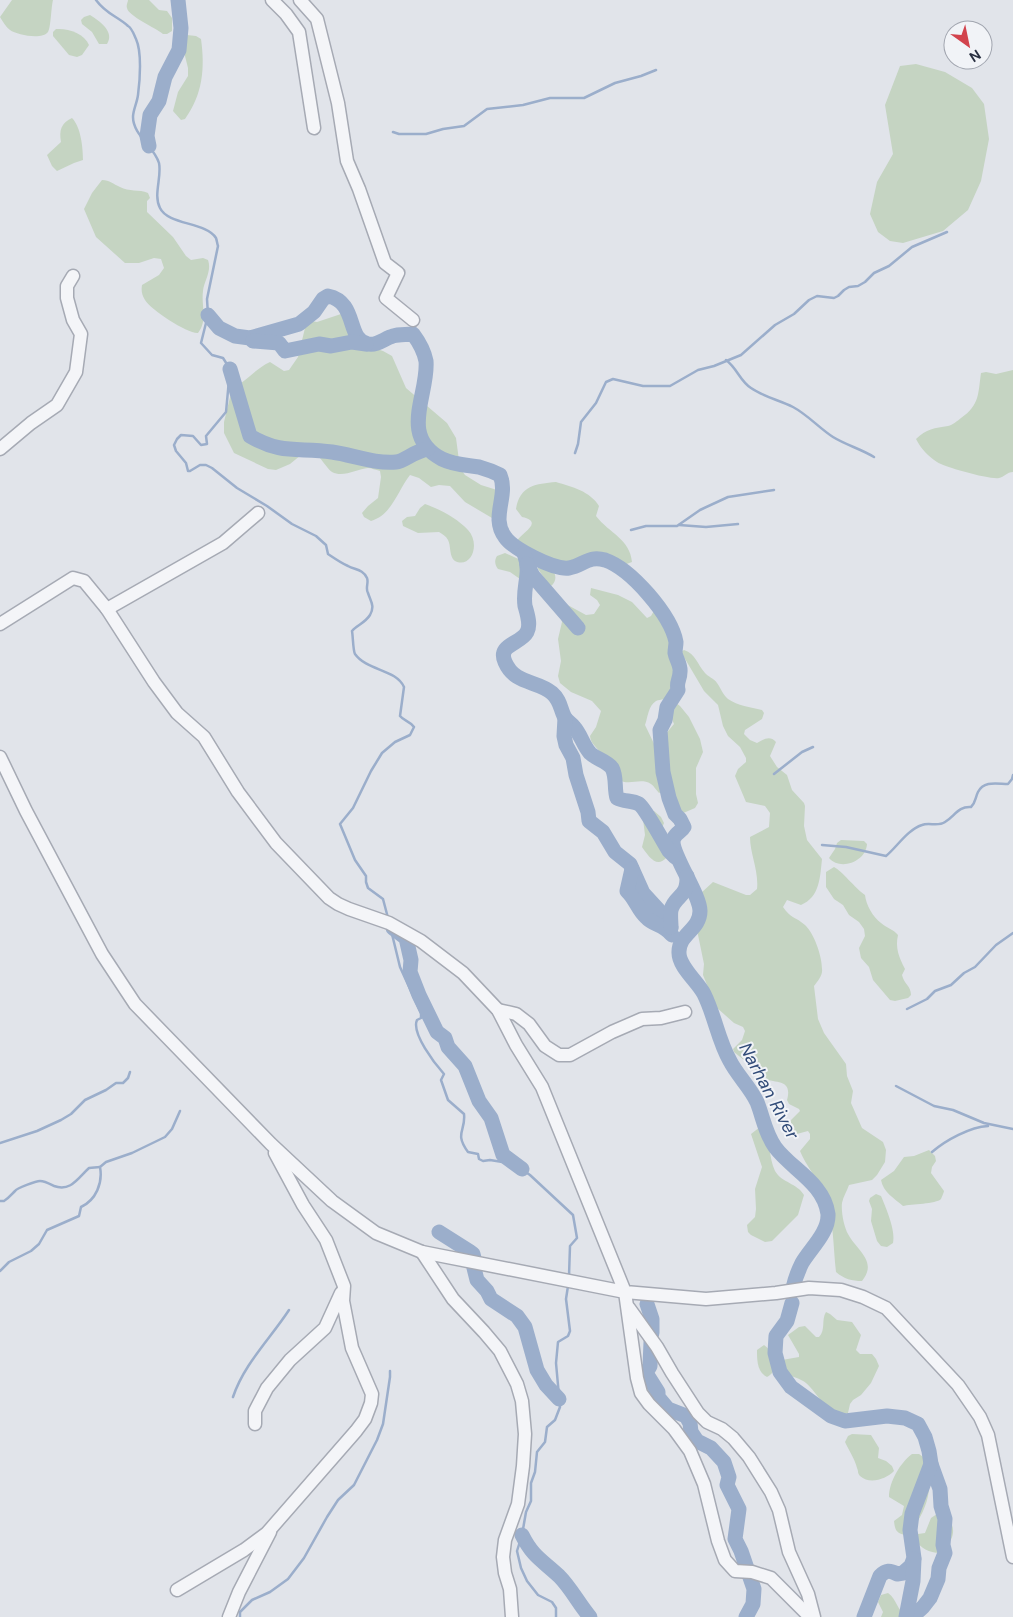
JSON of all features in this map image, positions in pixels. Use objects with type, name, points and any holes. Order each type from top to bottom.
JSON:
[{"type":"street","points":[[272,0],[286,14],[299,32],[314,128]]},
{"type":"street","points":[[300,0],[316,19],[319,28],[338,103],[347,161],[360,189],[385,263],[398,273],[386,298],[412,320]]},
{"type":"street","points":[[0,449],[56,405],[76,372],[81,334],[73,320],[67,298],[67,286],[73,276]]},
{"type":"street","points":[[107,610],[223,543],[258,513]]},
{"type":"street","points":[[0,624],[73,578],[84,581],[107,610],[154,682],[177,713],[204,737],[238,792],[276,843],[329,898],[349,909],[389,923],[421,941],[463,973],[498,1010],[516,1045],[542,1087],[625,1292],[637,1378],[641,1393],[649,1404],[674,1429],[690,1451],[704,1484],[718,1541],[725,1560],[735,1571],[752,1572],[770,1578],[810,1617]]},
{"type":"street","points":[[0,757],[80,913],[102,954],[125,990],[136,1004],[271,1144],[332,1201],[376,1233],[422,1252],[625,1292],[706,1299],[809,1288],[841,1290],[863,1297],[886,1308],[958,1386],[980,1417],[988,1435],[1013,1556]]},
{"type":"street","points":[[498,1010],[516,1014],[529,1024],[545,1046],[559,1056],[570,1055],[612,1032],[642,1019],[661,1018],[685,1012]]},
{"type":"street","points":[[177,1590],[244,1550],[267,1533],[356,1431],[365,1419],[371,1403],[372,1394],[352,1348],[342,1301],[344,1286],[326,1240],[303,1206],[271,1144]]},
{"type":"street","points":[[422,1252],[453,1299],[500,1351],[517,1384],[522,1401],[525,1434],[523,1466],[518,1504],[505,1540],[503,1557],[510,1589],[512,1617]]},
{"type":"street","points":[[255,1424],[254,1411],[267,1388],[290,1360],[325,1328],[344,1286]]},
{"type":"street","points":[[627,1306],[658,1347],[672,1373],[698,1413],[707,1422],[722,1429],[733,1438],[749,1457],[771,1492],[779,1510],[789,1552],[808,1594],[814,1617]]},
{"type":"street","points":[[229,1617],[239,1592],[273,1525]]},
{"type":"green space","points":[[12,0],[53,0],[48,32],[41,36],[29,36],[18,34],[9,29],[0,17]]},
{"type":"green space","points":[[128,0],[149,0],[159,10],[167,11],[172,18],[172,31],[163,34],[132,15],[127,7]]},
{"type":"green space","points":[[90,15],[108,31],[109,40],[107,44],[99,44],[92,32],[82,24],[81,20]]},
{"type":"green space","points":[[56,29],[70,30],[80,34],[87,41],[89,45],[82,55],[77,57],[69,55],[53,36],[53,32]]},
{"type":"green space","points":[[187,35],[196,36],[201,39],[203,60],[196,100],[185,119],[181,120],[173,111],[178,92],[188,76],[182,44],[182,39]]},
{"type":"green space","points":[[916,64],[945,72],[972,88],[984,104],[989,139],[981,181],[968,210],[943,231],[903,243],[890,241],[878,232],[870,214],[877,182],[893,154],[885,105],[900,66]]},
{"type":"green space","points":[[72,118],[79,132],[83,160],[57,171],[52,166],[47,155],[61,142],[60,134],[62,127],[65,122]]},
{"type":"green space","points":[[102,180],[109,181],[123,189],[148,193],[150,198],[147,201],[147,212],[173,237],[186,256],[191,260],[203,258],[208,260],[208,272],[203,291],[203,323],[198,333],[186,330],[170,321],[154,310],[144,298],[142,285],[159,275],[164,268],[161,259],[154,258],[139,263],[125,263],[96,237],[84,209],[92,193]]},
{"type":"green space","points":[[341,314],[355,323],[357,341],[360,347],[367,350],[374,348],[392,356],[406,388],[447,423],[456,438],[460,468],[465,475],[481,485],[497,490],[502,515],[492,518],[465,502],[450,486],[439,485],[431,487],[419,478],[410,475],[389,508],[378,518],[371,521],[364,517],[362,513],[378,498],[380,471],[368,468],[345,474],[336,474],[313,451],[301,455],[290,464],[276,470],[268,469],[234,453],[224,433],[224,422],[232,389],[270,362],[284,371],[289,370],[298,357],[305,328],[311,321],[317,322]]},
{"type":"green space","points":[[1013,370],[1013,472],[999,478],[978,475],[941,464],[925,452],[916,439],[923,433],[939,427],[952,425],[972,408],[977,398],[981,373],[996,374]]},
{"type":"green space","points":[[556,482],[580,490],[595,501],[599,506],[596,516],[623,542],[632,562],[621,566],[594,554],[563,564],[524,549],[516,542],[532,525],[529,519],[522,517],[516,509],[521,495],[530,487]]},
{"type":"green space","points":[[425,504],[448,514],[468,530],[474,542],[470,558],[461,563],[455,561],[451,554],[448,540],[439,532],[418,533],[403,526],[402,521],[407,517],[415,516]]},
{"type":"green space","points":[[505,553],[525,562],[526,573],[523,578],[520,579],[510,572],[498,569],[495,563],[496,558]]},
{"type":"green space","points":[[542,562],[554,572],[555,579],[551,586],[538,569],[538,563]]},
{"type":"green space","points":[[591,588],[618,595],[632,602],[647,618],[651,616],[655,609],[667,625],[671,637],[676,663],[674,687],[669,697],[653,703],[645,725],[658,752],[664,789],[659,793],[652,785],[645,782],[624,782],[612,775],[590,736],[596,727],[601,711],[592,701],[571,692],[560,683],[558,676],[561,661],[558,639],[562,622],[558,607],[564,603],[586,615],[594,614],[600,605],[590,595]]},
{"type":"green space","points":[[684,650],[694,657],[705,673],[716,681],[728,699],[740,705],[762,710],[764,713],[762,719],[745,730],[744,734],[750,740],[757,743],[769,738],[776,742],[770,756],[777,767],[787,775],[792,790],[804,803],[804,826],[807,840],[822,859],[818,886],[812,897],[801,905],[787,900],[783,907],[805,925],[817,945],[822,971],[820,978],[814,986],[818,1019],[824,1033],[846,1064],[847,1076],[853,1091],[851,1103],[862,1128],[883,1142],[886,1150],[885,1162],[877,1175],[872,1180],[849,1185],[842,1203],[842,1215],[847,1231],[867,1262],[868,1268],[862,1281],[848,1279],[836,1272],[832,1223],[828,1204],[822,1189],[800,1151],[810,1139],[810,1134],[808,1131],[793,1135],[790,1133],[790,1121],[800,1111],[799,1109],[789,1104],[785,1085],[762,1078],[755,1069],[734,1052],[733,1049],[742,1040],[745,1031],[743,1027],[734,1023],[716,1007],[703,975],[704,964],[697,930],[702,918],[699,899],[701,893],[713,882],[746,895],[750,895],[757,889],[757,876],[750,837],[769,827],[770,813],[765,806],[746,802],[735,776],[738,769],[746,762],[746,758],[740,747],[728,736],[723,726],[718,705],[704,691],[681,652]]},
{"type":"green space","points":[[676,703],[689,717],[700,739],[703,752],[696,768],[698,803],[695,808],[681,814],[673,806],[663,758],[664,736],[674,724],[669,712]]},
{"type":"green space","points":[[654,811],[661,817],[664,823],[660,833],[661,842],[667,857],[660,862],[653,860],[642,847],[645,835],[643,819]]},
{"type":"green space","points":[[841,840],[864,841],[867,844],[866,850],[862,856],[852,863],[839,864],[834,862],[829,858],[837,843]]},
{"type":"green space","points":[[834,867],[865,895],[868,907],[878,920],[898,935],[898,952],[905,969],[902,975],[911,992],[908,998],[895,1001],[890,1000],[873,980],[869,967],[861,958],[859,948],[865,936],[864,929],[859,922],[849,915],[843,905],[834,899],[826,887],[826,872]]},
{"type":"green space","points":[[760,1127],[768,1143],[775,1171],[781,1178],[798,1188],[804,1195],[798,1215],[772,1241],[765,1242],[751,1235],[748,1232],[747,1225],[755,1217],[755,1189],[762,1167],[751,1134]]},
{"type":"green space","points":[[929,1150],[935,1156],[936,1161],[931,1173],[944,1191],[941,1199],[929,1203],[903,1206],[887,1192],[881,1180],[894,1171],[904,1157],[914,1156]]},
{"type":"green space","points":[[876,1194],[881,1196],[892,1226],[893,1243],[887,1247],[881,1246],[877,1241],[871,1221],[872,1209],[869,1201]]},
{"type":"green space","points":[[826,1312],[837,1320],[852,1322],[861,1335],[856,1350],[860,1354],[872,1354],[879,1366],[871,1383],[850,1404],[848,1413],[841,1414],[829,1409],[806,1383],[787,1374],[780,1363],[782,1360],[799,1357],[788,1335],[799,1327],[805,1326],[816,1337],[819,1337]]},
{"type":"green space","points":[[764,1345],[771,1352],[775,1361],[772,1374],[767,1377],[759,1369],[757,1358],[757,1350]]},
{"type":"green space","points":[[852,1434],[871,1435],[879,1448],[878,1458],[886,1461],[892,1466],[894,1471],[878,1480],[868,1480],[860,1476],[845,1442],[848,1436]]},
{"type":"green space","points":[[912,1454],[919,1454],[926,1459],[929,1493],[925,1507],[918,1520],[905,1535],[896,1531],[894,1521],[902,1515],[904,1506],[889,1497],[889,1491],[896,1473],[903,1462]]},
{"type":"green space","points":[[937,1514],[946,1514],[953,1530],[949,1544],[940,1553],[926,1549],[914,1539],[918,1534],[925,1533],[931,1518]]},
{"type":"green space","points":[[888,1593],[901,1612],[907,1617],[881,1617],[883,1612],[878,1602],[881,1595]]},
{"type":"waterway","points":[[96,0],[104,9],[129,27],[138,45],[140,58],[139,82],[133,117],[136,129],[153,151],[159,163],[157,197],[160,208],[164,214],[171,218],[211,233],[216,238],[218,246],[207,299],[208,315],[201,343],[212,355],[223,358],[230,369],[226,412],[206,436],[207,444],[201,445],[193,436],[181,435],[174,445],[176,451],[186,463],[188,471],[200,465],[212,468],[237,488],[292,524],[316,536],[326,545],[328,554],[365,575],[372,609],[368,618],[352,631],[354,652],[360,660],[395,677],[404,687],[400,716],[414,727],[410,735],[395,742],[382,753],[353,808],[340,824],[355,860],[366,876],[368,888],[383,899],[388,918]]},
{"type":"waterway","points":[[149,146],[147,136],[150,115],[159,101],[165,77],[179,50],[181,28],[178,0]]},
{"type":"waterway","points":[[393,132],[399,134],[426,134],[464,126],[487,109],[523,105],[550,98],[584,98],[615,83],[656,70]]},
{"type":"waterway","points":[[575,453],[581,422],[596,403],[606,382],[613,379],[643,386],[670,386],[698,370],[741,355],[775,325],[794,314],[809,300],[817,296],[834,298],[849,287],[858,286],[865,282],[874,273],[889,266],[912,247],[947,232]]},
{"type":"waterway","name":"Narhan River","points":[[208,315],[219,328],[235,336],[250,338],[299,324],[314,312],[323,299],[328,296],[344,305],[361,341],[375,344],[395,335],[413,334],[421,347],[426,361],[426,374],[418,427],[421,439],[429,450],[442,459],[456,464],[479,467],[500,475],[502,491],[499,522],[509,542],[525,553],[562,568],[574,567],[594,559],[605,560],[615,565],[638,583],[666,619],[673,631],[676,642],[675,653],[680,675],[677,685],[678,690],[667,707],[665,720],[660,730],[663,772],[675,814],[684,827],[674,838],[673,844],[699,903],[700,911],[697,923],[682,941],[679,953],[685,969],[704,994],[726,1053],[757,1102],[766,1131],[772,1142],[782,1155],[814,1185],[825,1203],[828,1214],[826,1227],[802,1263],[793,1288]]},
{"type":"waterway","points":[[253,341],[279,343],[285,351],[319,344],[331,346],[352,342],[366,344]]},
{"type":"waterway","points":[[726,360],[751,388],[793,407],[833,437],[874,457]]},
{"type":"waterway","points":[[230,369],[250,436],[261,442],[281,448],[332,452],[372,461],[388,462],[396,462],[428,449]]},
{"type":"waterway","points":[[631,530],[646,526],[677,526],[700,510],[728,497],[774,490]]},
{"type":"waterway","points":[[679,525],[706,527],[738,524]]},
{"type":"waterway","points":[[524,553],[527,567],[524,599],[529,626],[524,636],[504,651],[505,662],[514,675],[546,689],[555,696],[565,718],[576,730],[590,753],[612,768],[617,798],[639,804],[642,807],[669,851],[675,857]]},
{"type":"waterway","points":[[527,564],[533,576],[578,628]]},
{"type":"waterway","points":[[565,718],[564,736],[566,745],[573,758],[589,821],[603,832],[615,852],[630,864],[643,893],[665,917],[671,928]]},
{"type":"waterway","points":[[774,774],[802,752],[813,747]]},
{"type":"waterway","points":[[822,845],[846,847],[886,856],[917,827],[925,824],[945,822],[963,808],[971,807],[981,788],[987,784],[1008,784],[1013,775]]},
{"type":"waterway","points":[[632,869],[627,891],[646,917],[665,928],[672,935]]},
{"type":"waterway","points":[[671,927],[671,910],[685,888],[687,876]]},
{"type":"waterway","points":[[393,928],[406,938],[411,960],[410,972],[437,1032],[445,1038],[448,1047],[465,1066],[479,1101],[491,1118],[503,1155],[522,1169]]},
{"type":"waterway","name":"Narhan River","points":[[391,930],[400,967],[421,1013],[421,1018],[417,1020],[417,1033],[425,1048],[444,1074],[441,1080],[448,1100],[464,1114],[461,1136],[464,1146],[468,1152],[478,1154],[479,1159],[483,1161],[490,1160],[514,1164],[530,1175],[573,1215],[577,1238],[570,1246],[569,1276]]},
{"type":"waterway","points":[[907,1009],[927,999],[935,991],[951,985],[964,973],[975,967],[996,945],[1013,933]]},
{"type":"waterway","points":[[0,1143],[37,1131],[61,1120],[71,1114],[85,1100],[116,1083],[123,1083],[128,1078],[130,1072]]},
{"type":"waterway","points":[[896,1086],[934,1106],[953,1110],[984,1123],[1013,1129]]},
{"type":"waterway","points":[[0,1271],[9,1262],[31,1251],[39,1244],[47,1230],[79,1216],[81,1207],[91,1200],[97,1190],[101,1173],[100,1167],[106,1162],[132,1153],[165,1137],[172,1129],[180,1111]]},
{"type":"waterway","points":[[932,1152],[958,1135],[988,1126]]},
{"type":"waterway","points":[[0,1201],[6,1200],[19,1188],[38,1181],[60,1187],[70,1186],[89,1168],[100,1167]]},
{"type":"waterway","name":"Narhan River","points":[[439,1232],[469,1251],[473,1254],[474,1258]]},
{"type":"waterway","name":"Narhan River","points":[[474,1268],[477,1280],[487,1291],[491,1299],[517,1316],[525,1327],[537,1370],[546,1385],[559,1399]]},
{"type":"waterway","name":"Narhan River","points":[[556,1617],[556,1608],[552,1602],[538,1595],[527,1581],[521,1568],[517,1551],[526,1512],[531,1501],[531,1483],[535,1472],[537,1452],[545,1442],[547,1427],[555,1420],[560,1407],[556,1363],[558,1342],[568,1336],[570,1331],[566,1299],[568,1286]]},
{"type":"waterway","name":"Narhan River","points":[[792,1303],[787,1321],[776,1336],[775,1353],[780,1372],[791,1387],[831,1416],[845,1421],[887,1416],[905,1418],[918,1424],[925,1437],[931,1464],[940,1489],[941,1506],[945,1519],[943,1545],[945,1553],[939,1568],[938,1579],[930,1598],[912,1617]]},
{"type":"waterway","name":"Narhan River","points":[[647,1304],[652,1319],[652,1333]]},
{"type":"waterway","points":[[233,1397],[251,1363],[289,1310]]},
{"type":"waterway","name":"Narhan River","points":[[651,1342],[650,1366],[646,1373],[658,1392],[658,1397],[668,1409],[686,1416],[690,1423],[691,1432],[697,1441],[711,1448],[724,1462],[729,1477],[727,1485],[739,1509],[735,1539],[754,1589],[753,1604],[746,1617]]},
{"type":"waterway","points":[[240,1617],[240,1612],[252,1600],[270,1592],[288,1579],[304,1558],[338,1500],[354,1485],[383,1424],[390,1371]]},
{"type":"waterway","name":"Narhan River","points":[[864,1617],[880,1576],[888,1571],[897,1574],[903,1573],[911,1566],[914,1558],[910,1530],[912,1514],[931,1464]]},
{"type":"waterway","name":"Narhan River","points":[[522,1535],[538,1558],[559,1576],[590,1617]]},
{"type":"waterway","name":"Narhan River","points":[[906,1617],[913,1581],[914,1559]]}]
